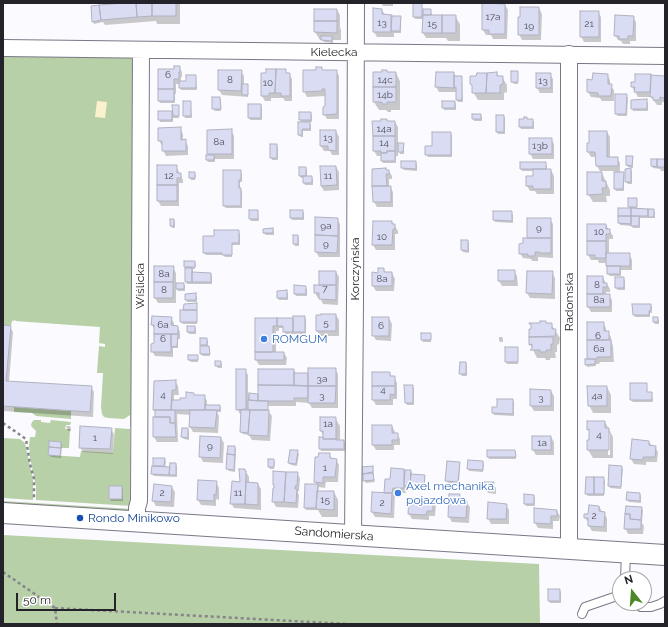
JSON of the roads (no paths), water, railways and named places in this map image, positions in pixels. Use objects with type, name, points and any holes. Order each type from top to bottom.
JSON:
[{"type":"street","name":"Korczyńska","points":[[353,535],[356,3]]},
{"type":"street","name":"Kielecka","points":[[3,48],[665,56]]},
{"type":"street","name":"Wiślicka","points":[[137,521],[137,508],[140,501],[141,50]]},
{"type":"street","name":"Radomska","points":[[569,54],[569,549]]},
{"type":"street","name":"Sandomierska","points":[[3,513],[665,555]]},
{"type":"lane","points":[[625,571],[626,553]]},
{"type":"lane","points":[[582,614],[585,607],[612,598]]},
{"type":"lane","points":[[652,606],[660,604],[665,600]]},
{"type":"place","name":"ROMGUM","points":[[264,339]]},
{"type":"place","name":"Axel mechanika pojazdowa","points":[[398,493]]},
{"type":"place","name":"Rondo Minikowo","points":[[80,518]]}]
